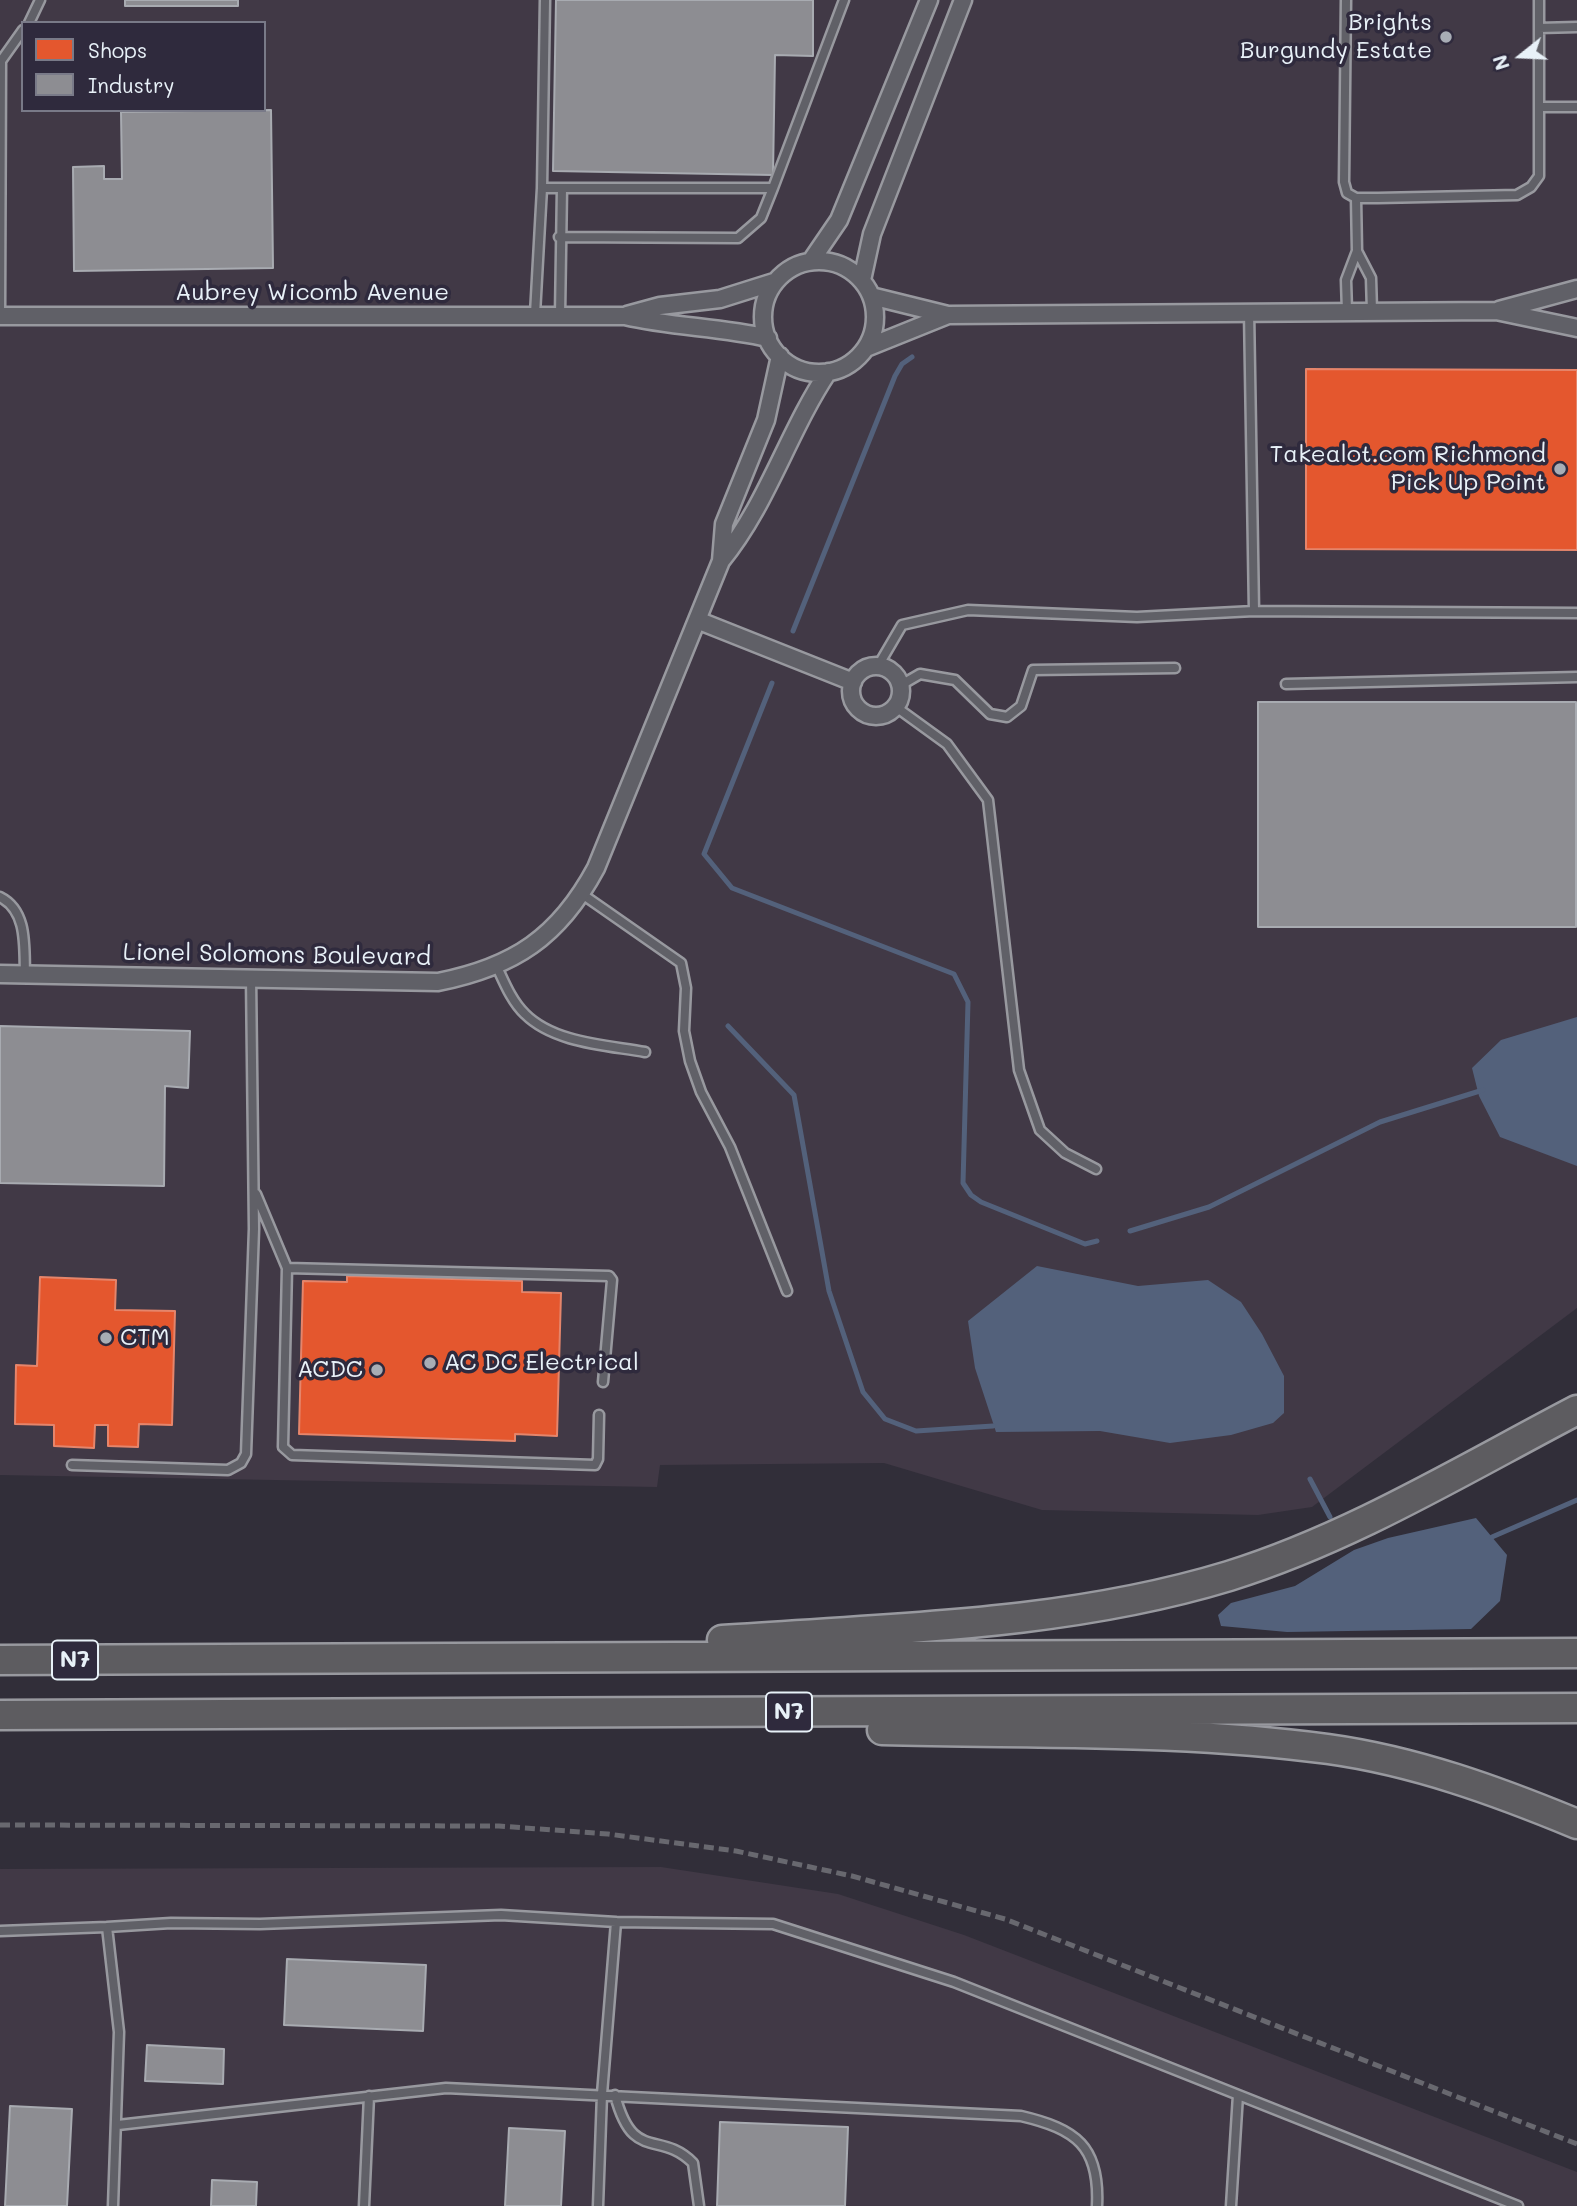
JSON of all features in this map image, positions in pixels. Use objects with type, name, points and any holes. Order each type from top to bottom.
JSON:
[{"type":"highway","points":[[531,1658],[680,1643],[1048,1615],[1180,1590],[1231,1575],[1327,1539],[1577,1410]]},
{"type":"highway","name":"N7","points":[[0,1660],[1577,1653]]},
{"type":"highway","name":"N7","points":[[0,1716],[1577,1708]]},
{"type":"highway","points":[[283,1715],[1257,1742],[1330,1749],[1396,1762],[1454,1777],[1577,1824]]},
{"type":"street","points":[[811,261],[839,220],[929,0]]},
{"type":"street","points":[[862,280],[872,234],[963,0]]},
{"type":"street","points":[[811,261],[831,261],[849,269],[862,280],[871,296],[875,313],[873,331],[866,348],[855,361],[828,372],[804,371],[780,356],[768,338],[762,313],[774,282],[793,266],[811,261]]},
{"type":"street","name":"Aubrey Wicomb Avenue","points":[[625,316],[660,306],[720,299],[774,282]]},
{"type":"street","points":[[1496,311],[1577,289]]},
{"type":"street","points":[[871,296],[948,315],[1496,311],[1577,328]]},
{"type":"street","name":"Aubrey Wicomb Avenue","points":[[0,318],[535,314],[625,316],[659,324],[726,329],[768,338]]},
{"type":"street","points":[[866,348],[948,315]]},
{"type":"street","name":"Lionel Solomons Boulevard","points":[[721,561],[724,524],[766,420],[780,356]]},
{"type":"street","name":"Lionel Solomons Boulevard","points":[[0,974],[439,982],[497,967],[553,929],[582,894],[596,869],[721,561],[743,534],[804,409],[828,372]]},
{"type":"street","points":[[697,620],[853,682]]},
{"type":"street","points":[[878,666],[892,672],[901,685],[896,707],[875,716],[860,710],[852,697],[853,682],[863,670],[878,666]]},
{"type":"lane","points":[[30,21],[40,0]]},
{"type":"lane","points":[[535,314],[542,188],[545,0]]},
{"type":"lane","points":[[559,237],[738,238],[761,218],[844,0]]},
{"type":"lane","points":[[1346,0],[1344,182],[1347,193],[1356,198],[1517,195],[1531,187],[1539,176],[1539,0]]},
{"type":"lane","points":[[1539,28],[1577,27]]},
{"type":"lane","points":[[0,318],[1,61],[21,33]]},
{"type":"lane","points":[[1541,107],[1577,107]]},
{"type":"lane","points":[[542,188],[773,188]]},
{"type":"lane","points":[[560,315],[559,237],[562,188]]},
{"type":"lane","points":[[1347,311],[1346,280],[1357,251],[1356,198]]},
{"type":"lane","points":[[1357,251],[1371,278],[1372,311]]},
{"type":"lane","points":[[1249,311],[1254,611]]},
{"type":"lane","points":[[878,666],[902,625],[968,610],[1137,617],[1254,611],[1577,613]]},
{"type":"lane","points":[[901,685],[920,674],[954,680],[990,714],[1007,717],[1021,706],[1033,670],[1175,668]]},
{"type":"lane","points":[[1286,684],[1577,677]]},
{"type":"lane","points":[[896,707],[947,744],[988,800],[1019,1070],[1040,1130],[1065,1153],[1097,1169]]},
{"type":"lane","points":[[582,894],[681,963],[686,988],[684,1031],[690,1061],[701,1092],[730,1147],[787,1291]]},
{"type":"lane","points":[[0,897],[18,912],[23,933],[25,975]]},
{"type":"lane","points":[[497,967],[516,1003],[535,1022],[586,1042],[645,1052]]},
{"type":"lane","points":[[72,1465],[228,1470],[241,1463],[248,1442],[254,1229],[251,977]]},
{"type":"lane","points":[[254,1188],[287,1268],[282,1447],[292,1455],[595,1465],[598,1459],[599,1415]]},
{"type":"lane","points":[[287,1268],[608,1276],[612,1280],[603,1382]]},
{"type":"lane","points":[[0,1931],[171,1923],[260,1924],[501,1914],[616,1922],[762,1923],[799,1931],[954,1982],[1518,2206]]},
{"type":"lane","points":[[598,2206],[602,2094],[616,1922]]},
{"type":"lane","points":[[107,1927],[119,2032],[118,2125],[113,2206]]},
{"type":"lane","points":[[118,2125],[446,2088],[1021,2116],[1046,2122],[1080,2140],[1093,2161],[1097,2206]]},
{"type":"lane","points":[[615,2095],[628,2130],[639,2139],[678,2153],[693,2163],[699,2206]]},
{"type":"lane","points":[[1231,2206],[1238,2095]]},
{"type":"lane","points":[[364,2206],[369,2096]]},
{"type":"shaded area","points":[[0,0],[1577,0],[1577,1308],[1312,1507],[1258,1515],[1042,1510],[884,1463],[660,1465],[657,1487],[0,1475]]},
{"type":"shaded area","points":[[661,1867],[838,1894],[964,1935],[1577,2172],[1577,2206],[0,2206],[0,1869]]},
{"type":"water","points":[[1577,1017],[1577,1166],[1500,1137],[1479,1096],[1472,1068],[1501,1040]]},
{"type":"water","points":[[1037,1266],[1138,1286],[1208,1280],[1241,1302],[1262,1334],[1284,1376],[1284,1413],[1273,1423],[1231,1435],[1170,1443],[1100,1431],[996,1432],[975,1368],[968,1321]]},
{"type":"water","points":[[1476,1518],[1507,1555],[1500,1601],[1471,1629],[1287,1632],[1221,1626],[1218,1615],[1231,1603],[1295,1586],[1354,1550],[1388,1538]]},
{"type":"building: Shops","points":[[1306,369],[1577,370],[1577,550],[1306,549]]},
{"type":"building: Shops","name":"AC DC Electrical","points":[[347,1276],[522,1281],[522,1292],[561,1293],[557,1436],[515,1434],[515,1441],[299,1434],[303,1281],[347,1282]]},
{"type":"building: Shops","name":"CTM","points":[[40,1277],[116,1280],[115,1310],[175,1311],[172,1425],[139,1424],[138,1447],[108,1446],[108,1425],[95,1425],[94,1448],[54,1446],[54,1425],[15,1424],[16,1365],[37,1366]]},
{"type":"building: Industry","points":[[125,0],[238,0],[238,6],[125,6]]},
{"type":"building: Industry","points":[[556,0],[813,0],[813,56],[775,55],[773,175],[553,171]]},
{"type":"building: Industry","points":[[271,110],[273,268],[74,271],[73,167],[104,166],[104,179],[122,179],[121,112]]},
{"type":"building: Industry","points":[[1258,702],[1576,702],[1576,927],[1258,927]]},
{"type":"building: Industry","points":[[0,1026],[190,1031],[188,1088],[165,1086],[164,1186],[0,1183]]},
{"type":"building: Industry","points":[[287,1959],[426,1965],[423,2031],[284,2025]]},
{"type":"building: Industry","points":[[147,2045],[224,2049],[223,2084],[145,2081]]},
{"type":"building: Industry","points":[[10,2106],[72,2109],[67,2206],[5,2206]]},
{"type":"building: Industry","points":[[720,2122],[848,2127],[845,2206],[717,2206]]},
{"type":"building: Industry","points":[[509,2128],[565,2131],[561,2206],[505,2206]]},
{"type":"building: Industry","points":[[212,2180],[257,2182],[256,2206],[211,2206]]},
{"type":"waterway","points":[[793,631],[895,376],[902,364],[912,357]]},
{"type":"waterway","points":[[772,683],[704,854],[732,888],[954,974],[968,1002],[963,1183],[971,1195],[981,1202],[1085,1244],[1097,1241]]},
{"type":"waterway","points":[[728,1026],[794,1095],[829,1291],[863,1392],[885,1419],[916,1431],[993,1426]]},
{"type":"waterway","points":[[1130,1231],[1209,1207],[1380,1122],[1483,1090]]},
{"type":"waterway","points":[[1310,1479],[1330,1517]]},
{"type":"waterway","points":[[1492,1537],[1577,1500]]},
{"type":"railway","points":[[0,1825],[499,1826],[608,1834],[736,1851],[852,1876],[1005,1919],[1577,2144]]},
{"type":"place","name":"Brights Burgundy Estate","points":[[1446,37]]},
{"type":"place","name":"Takealot.com Richmond Pick Up Point","points":[[1560,469]]},
{"type":"place","name":"CTM","points":[[106,1338]]},
{"type":"place","name":"AC DC Electrical","points":[[430,1363]]},
{"type":"place","name":"ACDC","points":[[377,1370]]}]
